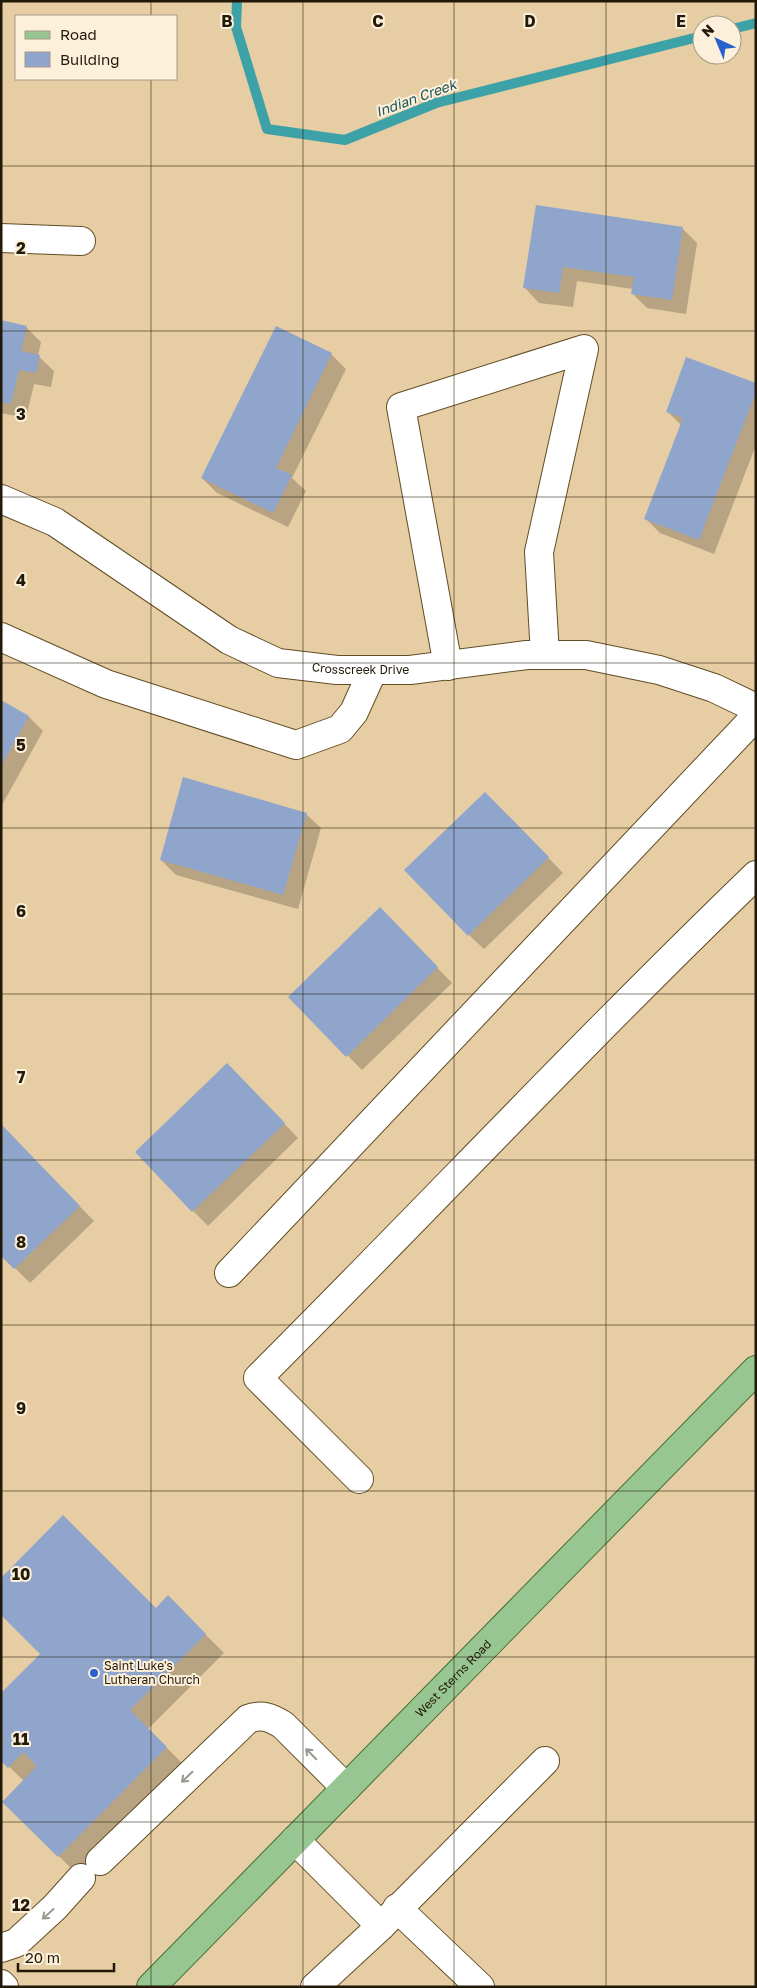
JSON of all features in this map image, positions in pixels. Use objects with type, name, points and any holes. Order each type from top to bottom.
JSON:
[{"type":"main road","name":"West Sterns Road","points":[[151,1987],[756,1370]]},
{"type":"street","points":[[1,238],[81,242]]},
{"type":"street","points":[[448,666],[401,407],[584,349],[539,552],[545,655]]},
{"type":"street","name":"Crosscreek Drive","points":[[1,499],[55,522],[222,635],[278,663],[337,670],[410,670],[527,655],[586,655],[659,670],[714,688],[756,708]]},
{"type":"street","points":[[1,637],[106,684],[296,744],[340,729],[354,712],[373,670]]},
{"type":"street","points":[[229,1273],[756,716]]},
{"type":"street","points":[[359,1479],[258,1378],[388,1248],[652,976],[756,875]]},
{"type":"street","points":[[1,1948],[16,1943],[55,1907],[90,1870],[248,1719],[259,1715],[271,1717],[283,1725],[346,1788]]},
{"type":"street","points":[[315,1987],[389,1917],[546,1760]]},
{"type":"street","points":[[295,1840],[389,1917],[480,1987]]},
{"type":"street","points":[[1,1984],[4,1987]]},
{"type":"building","points":[[536,205],[683,227],[672,300],[631,294],[634,277],[563,267],[559,293],[523,288]]},
{"type":"building","points":[[1,320],[27,326],[21,351],[40,355],[36,373],[19,370],[11,404],[1,402]]},
{"type":"building","points":[[276,326],[332,353],[276,468],[292,475],[273,513],[201,478]]},
{"type":"building","points":[[686,357],[756,383],[756,392],[699,540],[644,519],[683,418],[666,412]]},
{"type":"building","points":[[1,700],[29,716],[1,766]]},
{"type":"building","points":[[183,777],[307,813],[283,895],[160,860]]},
{"type":"building","points":[[485,792],[549,857],[468,936],[404,870]]},
{"type":"building","points":[[380,907],[438,967],[346,1057],[288,997]]},
{"type":"building","points":[[227,1063],[285,1123],[192,1212],[135,1152]]},
{"type":"building","points":[[1,1124],[80,1206],[14,1269],[1,1256]]},
{"type":"building","name":"Saint Luke's Lutheran Church","points":[[63,1515],[156,1608],[168,1595],[206,1634],[130,1710],[167,1747],[58,1857],[2,1802],[37,1766],[23,1752],[8,1768],[1,1761],[1,1693],[40,1654],[1,1615],[1,1578]]},
{"type":"waterway","name":"Indian Creek","points":[[237,1],[236,27],[267,129],[345,140],[436,103],[692,39]]},
{"type":"waterway","name":"Indian Creek","points":[[742,26],[756,23]]},
{"type":"place","name":"Saint Luke's Lutheran Church","points":[[94,1673]]}]
